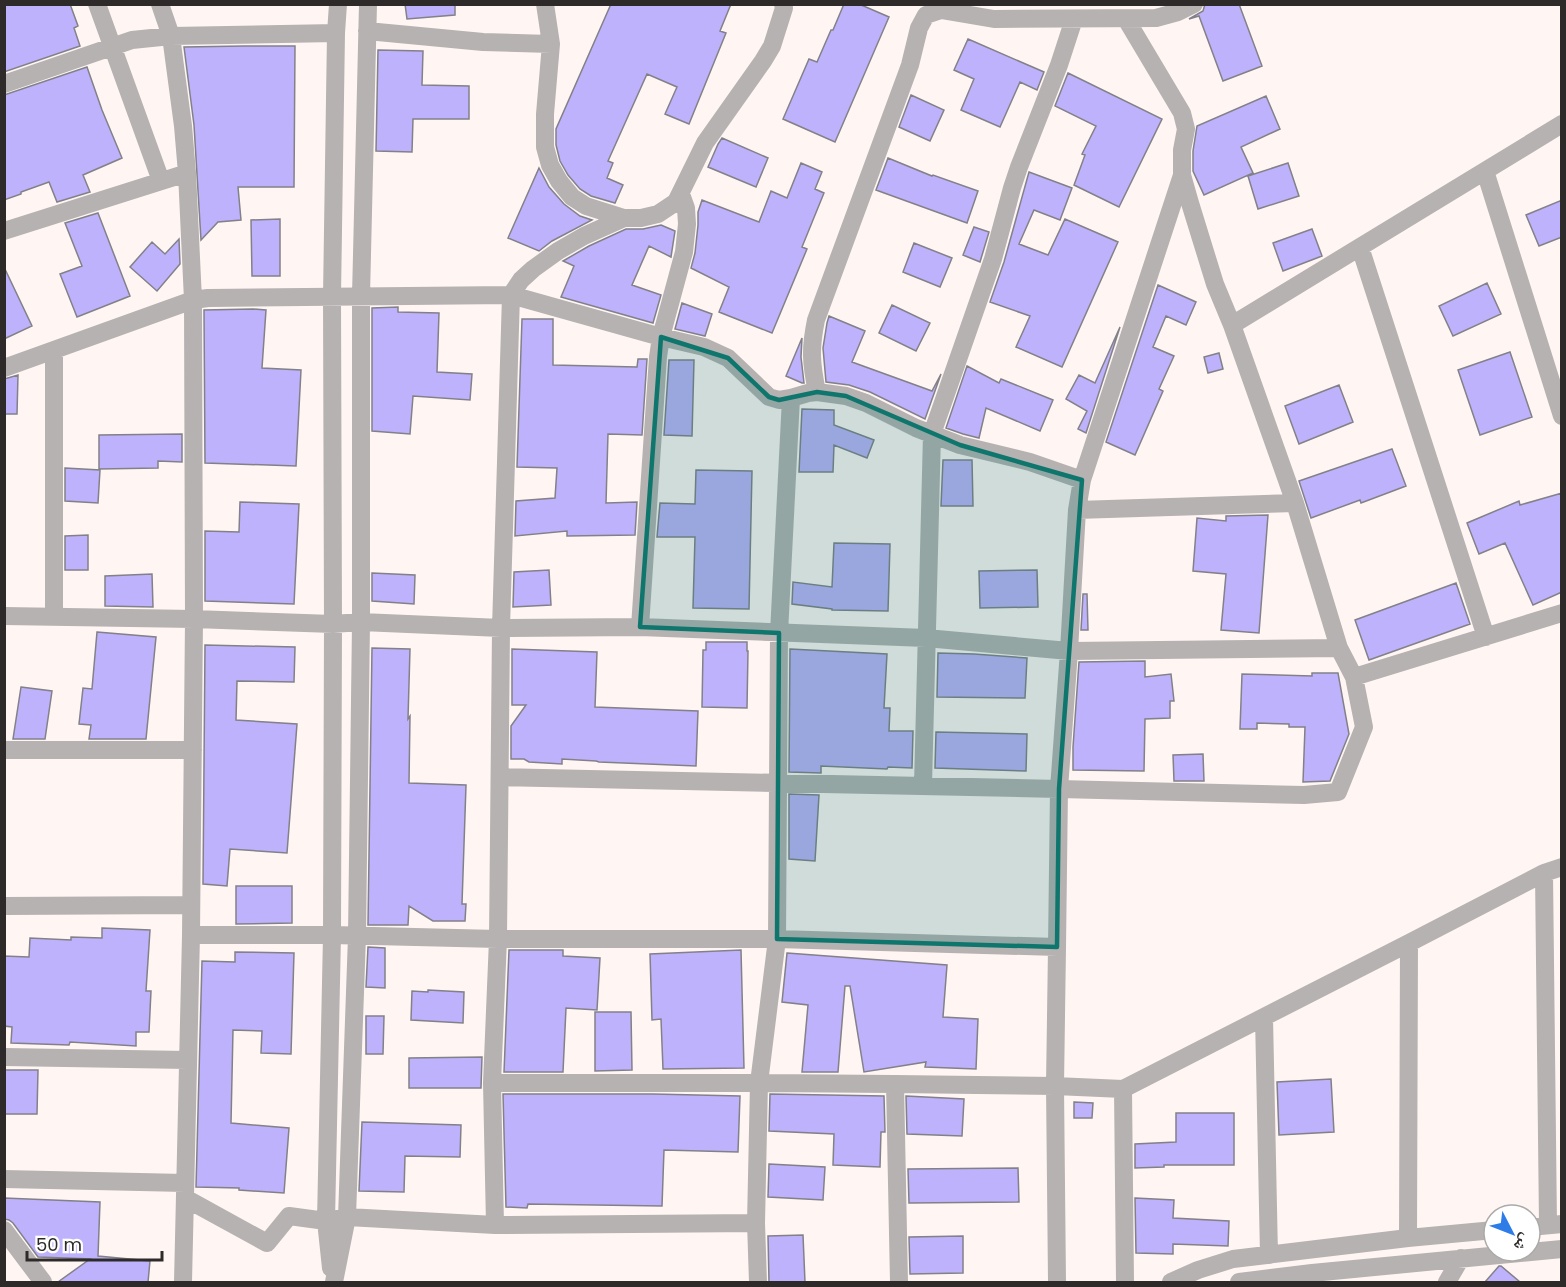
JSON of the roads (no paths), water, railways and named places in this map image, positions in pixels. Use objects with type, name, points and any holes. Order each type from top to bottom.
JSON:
[{"type":"street","points":[[97,4],[161,182]]},
{"type":"street","points":[[160,4],[171,36],[188,173],[193,300],[193,750],[183,1282]]},
{"type":"street","points":[[333,1282],[326,1221],[332,935],[332,296],[338,4]]},
{"type":"street","points":[[333,1282],[347,1217],[357,936],[362,622],[361,296],[368,4]]},
{"type":"street","points":[[545,4],[551,44],[545,114],[545,147],[550,165],[572,197],[586,206],[624,218],[641,218],[658,214],[676,202],[705,143],[772,46],[784,8],[783,4]]},
{"type":"street","points":[[817,392],[811,358],[816,320],[910,65],[919,28],[926,15],[941,10],[994,19],[1156,18],[1178,12],[1194,4]]},
{"type":"street","points":[[923,785],[932,434],[993,259],[1012,188],[1074,19]]},
{"type":"street","points":[[500,777],[1304,795],[1338,792],[1364,727],[1354,677],[1339,648],[1295,503],[1232,325],[1215,284],[1182,175],[1182,150],[1186,129],[1182,113],[1126,19]]},
{"type":"street","points":[[367,31],[483,42],[551,44]]},
{"type":"street","points":[[4,84],[132,40],[171,36],[336,33]]},
{"type":"street","points":[[1232,325],[1562,124]]},
{"type":"street","points":[[1485,171],[1562,416]]},
{"type":"street","points":[[4,231],[188,173]]},
{"type":"street","points":[[1057,1282],[1055,1086],[1059,789],[1077,510],[1082,480],[1182,175]]},
{"type":"street","points":[[640,627],[658,357],[661,337],[684,252],[687,216],[681,194]]},
{"type":"street","points":[[495,1225],[492,1083],[498,939],[501,628],[511,295],[521,280],[558,251],[624,218]]},
{"type":"street","points":[[1360,247],[1486,637]]},
{"type":"street","points":[[4,368],[193,300],[332,296],[511,295],[704,347],[728,358],[769,397],[779,400],[791,399],[817,392],[846,396],[960,445],[1030,462],[1082,480]]},
{"type":"street","points":[[54,350],[54,617]]},
{"type":"street","points":[[758,1282],[756,1223],[759,1083],[777,939],[780,633],[791,399]]},
{"type":"street","points":[[1077,510],[1295,503]]},
{"type":"street","points":[[1354,677],[1562,613]]},
{"type":"street","points":[[4,616],[333,624],[362,622],[501,628],[640,627],[926,638],[1069,651],[1339,648]]},
{"type":"street","points":[[4,750],[193,750]]},
{"type":"street","points":[[492,1083],[896,1084],[1123,1089],[1553,870],[1555,1225]]},
{"type":"street","points":[[4,906],[191,905]]},
{"type":"street","points":[[191,935],[332,935],[498,939],[777,939],[1057,947]]},
{"type":"street","points":[[1408,1238],[1409,943]]},
{"type":"street","points":[[1264,1017],[1269,1255]]},
{"type":"street","points":[[4,1057],[188,1060]]},
{"type":"street","points":[[896,1084],[899,1282]]},
{"type":"street","points":[[1123,1089],[1125,1282]]},
{"type":"street","points":[[4,1179],[185,1190],[267,1244],[289,1216],[326,1221],[347,1217],[495,1225],[756,1223]]},
{"type":"street","points":[[4,1230],[43,1282]]},
{"type":"street","points":[[1171,1282],[1198,1270],[1233,1259],[1482,1231]]},
{"type":"street","points":[[1239,1282],[1562,1249]]},
{"type":"street","points":[[1447,1282],[1461,1258]]}]
